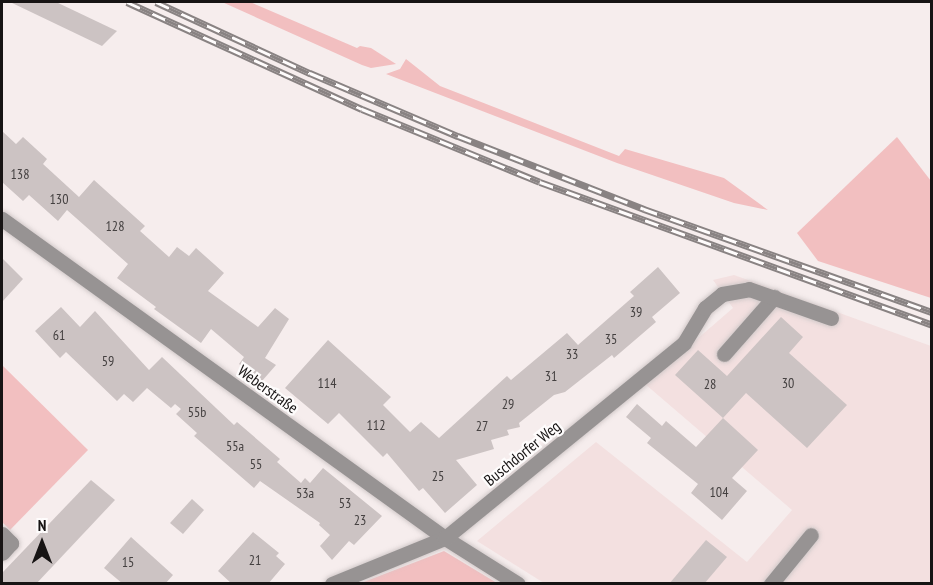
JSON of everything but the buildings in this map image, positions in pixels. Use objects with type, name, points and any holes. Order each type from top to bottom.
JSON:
[{"type":"street","name":"Weberstraße","points":[[3,222],[445,538],[518,584]]},
{"type":"street","name":"Buschdorfer Weg","points":[[332,584],[445,538],[684,343],[705,308],[722,294],[736,289],[749,289],[774,297]]},
{"type":"street","points":[[724,354],[774,297],[831,318]]},
{"type":"street","points":[[2,534],[11,543],[2,553]]},
{"type":"street","points":[[771,584],[811,535]]},
{"type":"shaded area","points":[[222,2],[250,2],[357,48],[360,46],[371,48],[396,64],[371,68],[362,65]]},
{"type":"shaded area","points":[[406,59],[440,86],[619,156],[625,149],[724,178],[768,210],[734,203],[617,163],[386,74],[400,69]]},
{"type":"shaded area","points":[[897,137],[931,181],[931,298],[818,261],[797,233]]},
{"type":"shaded area","points":[[734,275],[931,346],[931,583],[544,583],[477,541],[596,442],[747,562],[792,510],[645,384],[733,308],[713,280]]},
{"type":"shaded area","points":[[2,365],[88,450],[10,530],[2,522]]},
{"type":"shaded area","points":[[444,551],[497,583],[361,583]]},
{"type":"railway","points":[[127,2],[362,109],[540,182],[932,325]]},
{"type":"railway","points":[[156,2],[310,73],[458,136],[644,209],[932,312]]}]
